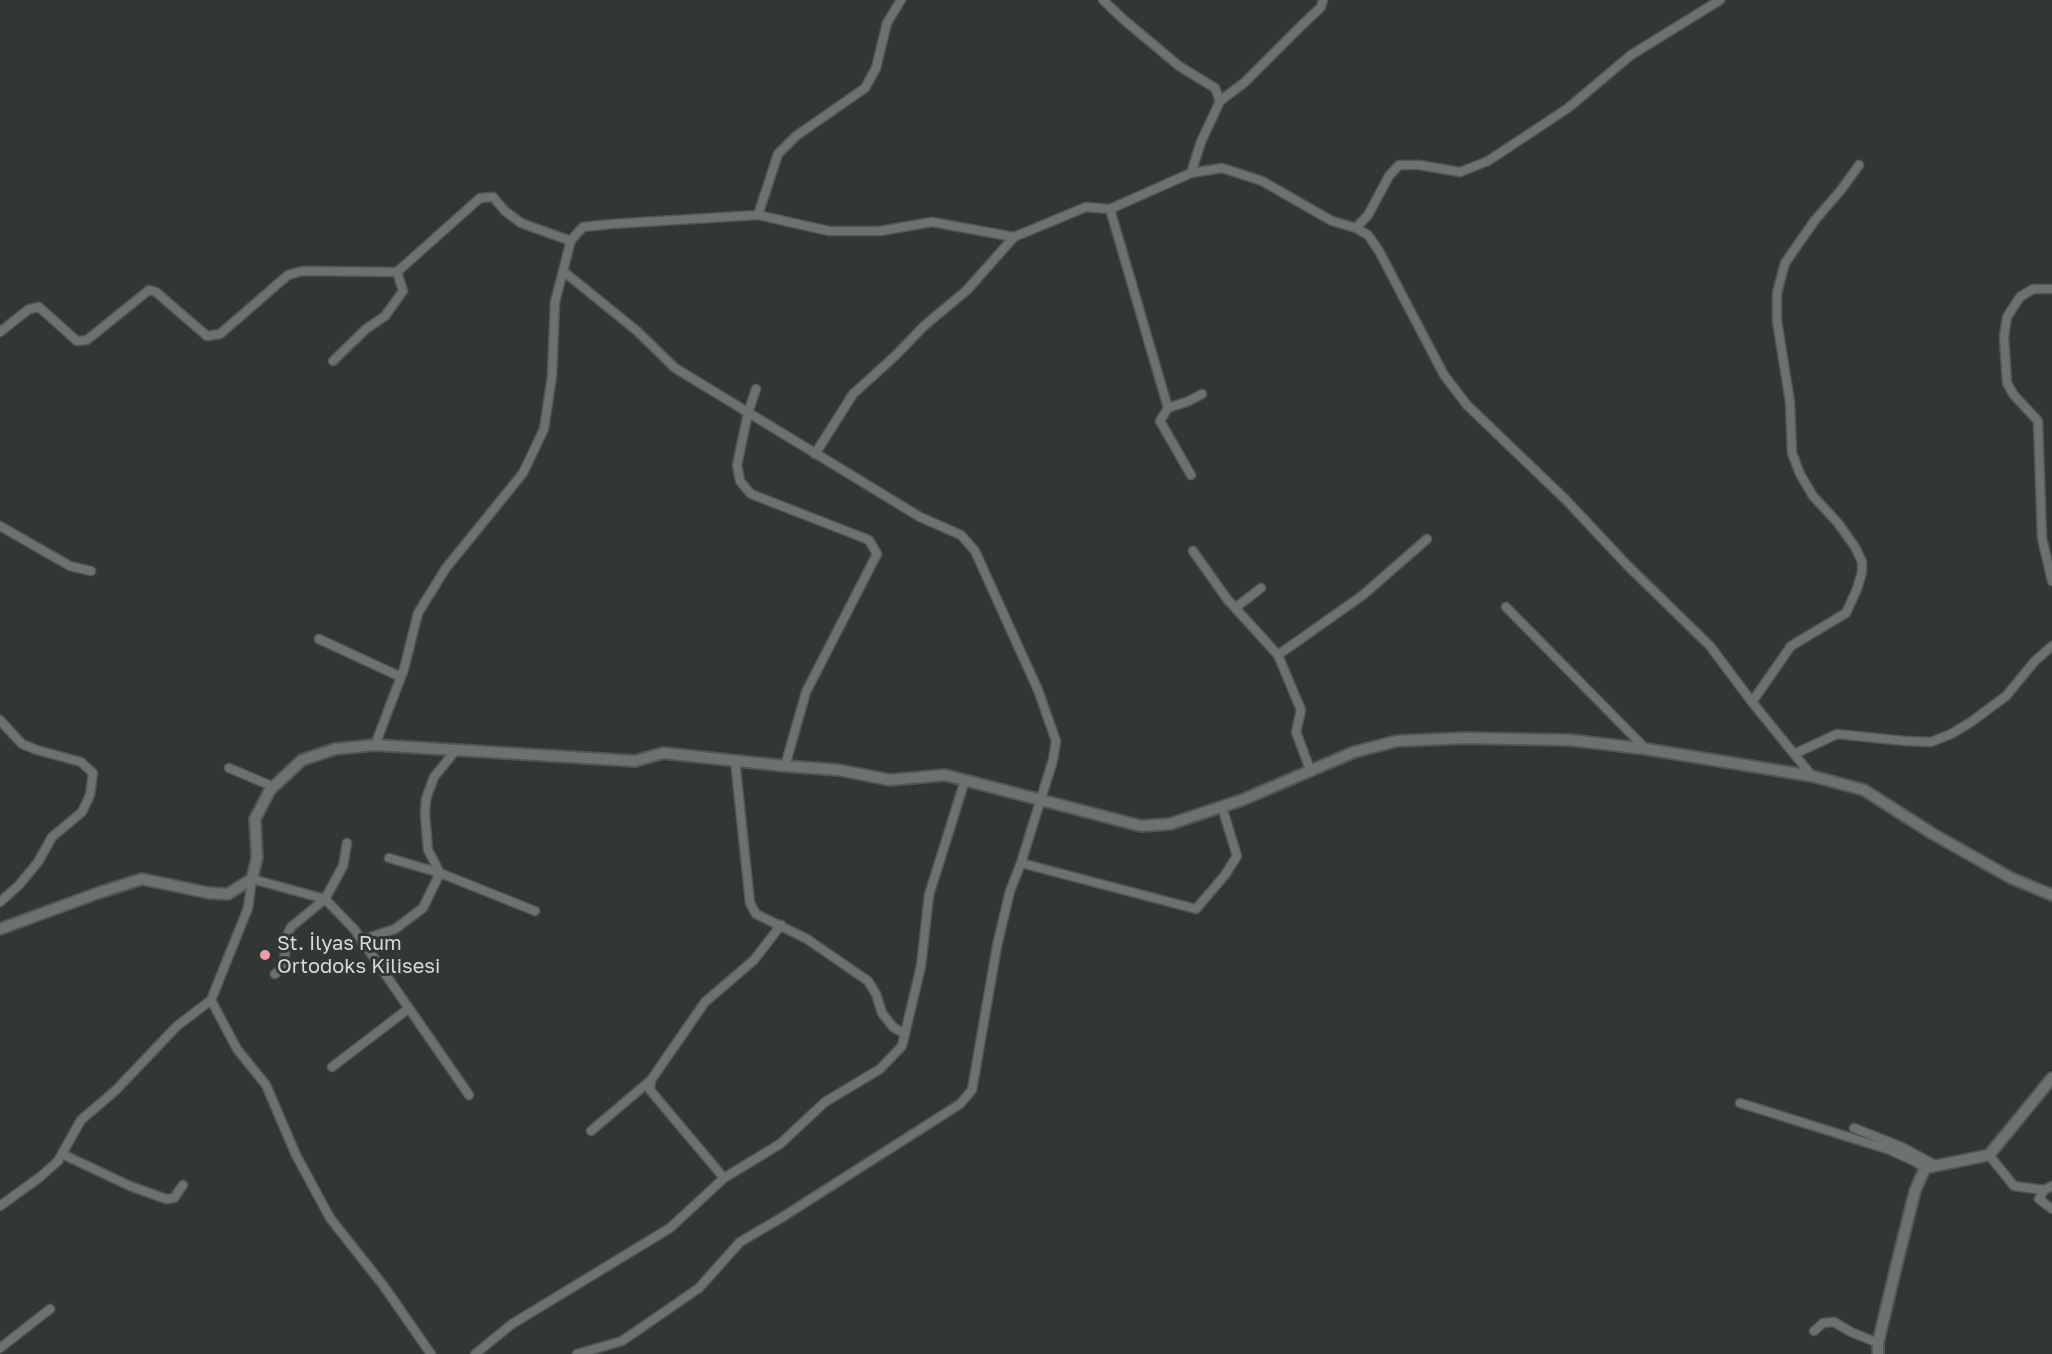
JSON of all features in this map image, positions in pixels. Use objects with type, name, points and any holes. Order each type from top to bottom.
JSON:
[{"type":"street","points":[[758,215],[778,154],[796,136],[865,88],[876,68],[887,24],[901,0]]},
{"type":"street","points":[[1103,0],[1179,66],[1215,88],[1220,101]]},
{"type":"street","points":[[1191,172],[1201,142],[1220,101],[1245,82],[1321,7],[1323,0]]},
{"type":"street","points":[[1356,228],[1368,214],[1389,176],[1399,165],[1419,165],[1460,172],[1488,161],[1568,108],[1631,55],[1720,0]]},
{"type":"street","points":[[1752,702],[1791,646],[1846,613],[1862,572],[1862,562],[1855,546],[1813,496],[1791,453],[1790,402],[1777,321],[1777,293],[1785,263],[1815,220],[1859,165]]},
{"type":"street","points":[[815,454],[853,394],[924,326],[967,290],[1014,237],[1086,207],[1110,209],[1191,172],[1222,168],[1262,181],[1332,221],[1356,228],[1368,235],[1379,251],[1444,375],[1467,405],[1566,500],[1627,565],[1710,646],[1812,776]]},
{"type":"street","points":[[0,332],[29,309],[39,307],[77,341],[87,340],[149,290],[156,292],[207,336],[220,334],[288,275],[302,271],[397,272],[480,198],[493,197],[521,223],[571,242]]},
{"type":"street","points":[[1110,209],[1168,408]]},
{"type":"street","points":[[375,745],[401,677],[418,613],[446,568],[522,473],[544,429],[552,376],[555,302],[571,242],[583,227],[758,215],[829,231],[880,231],[932,222],[1014,237]]},
{"type":"street","points":[[333,361],[366,329],[385,316],[403,291],[397,272]]},
{"type":"street","points":[[563,272],[637,331],[675,368],[921,517],[962,535],[975,551],[1038,690],[1056,741],[1053,760],[1010,891],[997,946],[972,1090],[960,1104],[740,1242],[699,1288],[622,1341],[577,1354]]},
{"type":"street","points":[[2052,289],[2033,289],[2020,297],[2007,316],[2004,336],[2007,382],[2013,393],[2038,421],[2042,538],[2052,581]]},
{"type":"street","points":[[756,389],[736,465],[740,480],[751,494],[869,540],[877,554],[806,692],[785,766]]},
{"type":"street","points":[[1191,475],[1160,420],[1168,408],[1202,394]]},
{"type":"street","points":[[0,526],[70,566],[91,571]]},
{"type":"street","points":[[1278,655],[1364,595],[1427,539]]},
{"type":"street","points":[[1193,551],[1235,608],[1278,655],[1301,710],[1296,732],[1311,772]]},
{"type":"street","points":[[1235,608],[1261,588]]},
{"type":"street","points":[[1506,607],[1646,749]]},
{"type":"street","points":[[319,639],[401,677]]},
{"type":"street","points":[[1794,754],[1837,734],[1931,742],[1951,734],[2006,696],[2035,661],[2052,646]]},
{"type":"street","points":[[0,720],[22,744],[81,762],[93,773],[90,795],[82,812],[52,837],[39,862],[0,902]]},
{"type":"street","points":[[0,1206],[58,1161],[81,1120],[115,1091],[177,1026],[211,1000],[248,908],[257,858],[255,819],[274,787],[302,760],[335,749],[375,745],[635,761],[663,753],[839,770],[890,780],[945,775],[1141,826],[1170,824],[1222,807],[1311,772],[1354,752],[1396,741],[1464,738],[1570,740],[1646,749],[1812,776],[1864,790],[1933,834],[2011,878],[2052,895]]},
{"type":"street","points":[[440,873],[428,850],[426,799],[434,777],[456,750]]},
{"type":"street","points":[[735,760],[750,903],[756,914],[807,939],[868,981],[876,994],[882,1013],[893,1027],[905,1034]]},
{"type":"street","points":[[229,768],[274,787]]},
{"type":"street","points":[[475,1354],[512,1324],[670,1228],[724,1178],[780,1144],[825,1102],[880,1069],[902,1046],[921,966],[929,895],[965,780]]},
{"type":"street","points":[[1021,863],[1196,909],[1225,875],[1237,856],[1222,807]]},
{"type":"street","points":[[275,974],[284,966],[286,938],[291,927],[325,899],[343,866],[348,843]]},
{"type":"street","points":[[389,858],[440,873],[535,911]]},
{"type":"street","points":[[361,940],[395,929],[423,908],[440,873]]},
{"type":"street","points":[[0,928],[142,879],[208,893],[228,894],[252,879],[325,899],[361,940],[469,1095]]},
{"type":"street","points":[[591,1131],[651,1080],[705,1002],[754,960],[781,926]]},
{"type":"street","points":[[211,1000],[237,1049],[267,1085],[296,1155],[330,1218],[383,1285],[430,1354]]},
{"type":"street","points":[[332,1067],[408,1009]]},
{"type":"street","points":[[1740,1103],[1890,1150],[1930,1166],[1989,1155],[2052,1078]]},
{"type":"street","points":[[651,1080],[651,1090],[724,1178]]},
{"type":"street","points":[[1854,1128],[1902,1147],[1930,1166]]},
{"type":"street","points":[[62,1154],[130,1186],[166,1199],[174,1198],[183,1185]]},
{"type":"street","points":[[1989,1155],[2014,1186],[2048,1188]]},
{"type":"street","points":[[1873,1354],[1878,1348],[1915,1191],[1930,1166]]},
{"type":"street","points":[[2048,1188],[2039,1199],[2052,1209]]},
{"type":"street","points":[[0,1348],[50,1309]]},
{"type":"street","points":[[1814,1330],[1823,1323],[1834,1322],[1878,1348]]},
{"type":"place","name":"St. İlyas Rum Ortodoks Kilisesi","points":[[265,955]]}]
